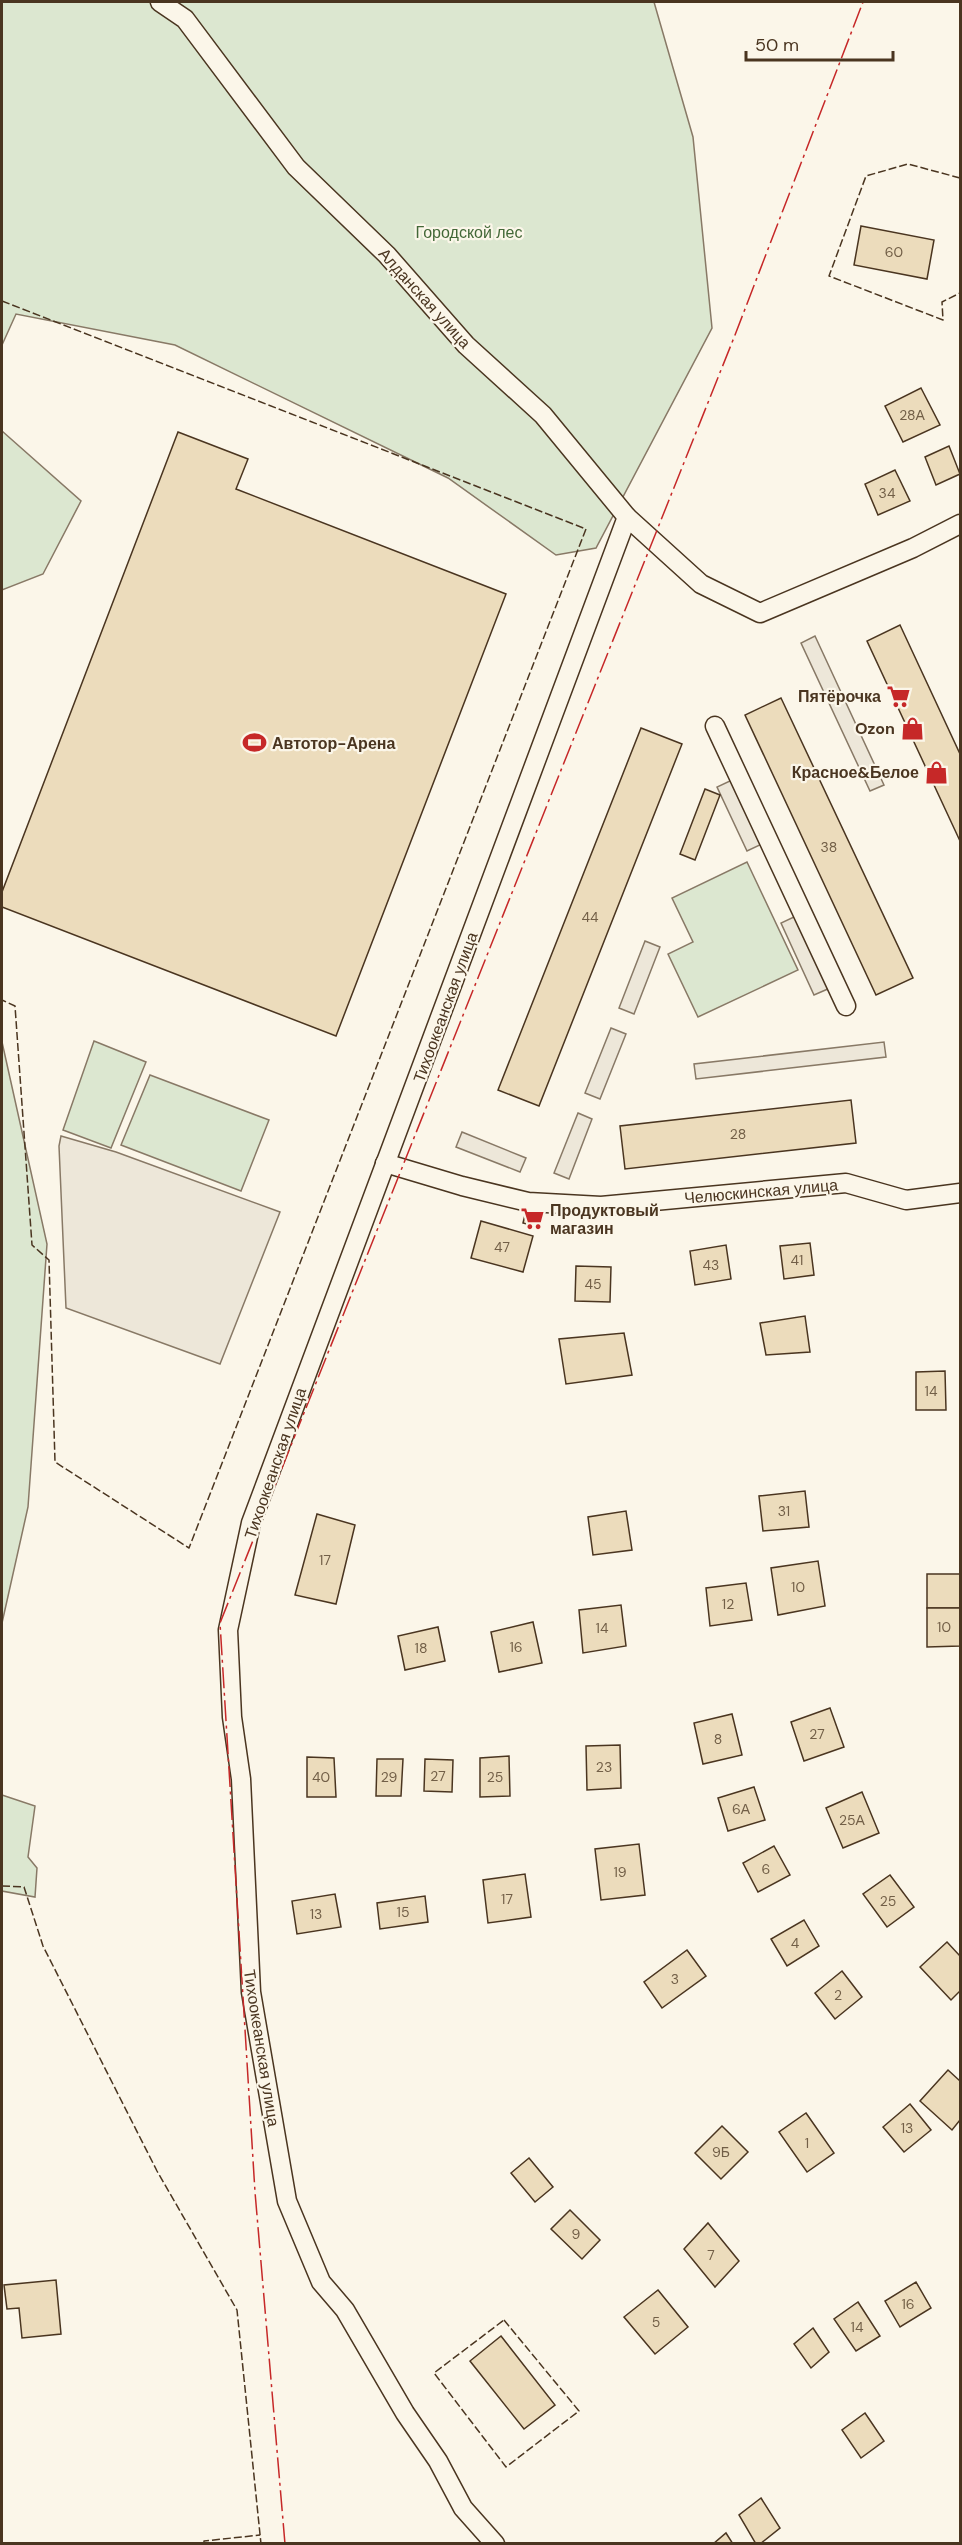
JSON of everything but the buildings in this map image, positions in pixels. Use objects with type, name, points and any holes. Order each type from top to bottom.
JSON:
[{"type":"street","name":"Алданская улица","points":[[160,2],[185,19],[296,166],[387,255],[466,345],[543,415],[627,517],[701,584],[760,613],[913,548],[960,524]]},
{"type":"street","name":"Тихоокеанская улица","points":[[495,2544],[463,2508],[438,2461],[405,2413],[345,2310],[321,2282],[287,2201],[250,1992],[241,1779],[232,1717],[228,1630],[252,1523],[627,517]]},
{"type":"street","points":[[715,726],[846,1006]]},
{"type":"street","name":"Челюскинская улица","points":[[385,1162],[462,1186],[538,1203],[601,1206],[846,1183],[906,1200],[960,1193]]},
{"type":"green space","name":"Городской лес","points":[[2,2],[654,2],[693,137],[712,328],[596,548],[556,555],[448,478],[175,345],[16,314],[2,345]]},
{"type":"green space","points":[[2,431],[81,501],[43,574],[2,590]]},
{"type":"green space","points":[[747,862],[798,970],[698,1017],[668,954],[693,942],[672,898]]},
{"type":"green space","points":[[94,1041],[146,1062],[111,1148],[63,1130]]},
{"type":"green space","points":[[2,1042],[47,1244],[28,1507],[2,1623]]},
{"type":"green space","points":[[150,1075],[269,1120],[241,1191],[121,1145]]},
{"type":"green space","points":[[2,1795],[35,1806],[28,1857],[37,1868],[35,1897],[2,1891]]},
{"type":"shaded area","points":[[815,636],[884,785],[870,791],[801,643]]},
{"type":"shaded area","points":[[732,780],[762,844],[747,851],[717,787]]},
{"type":"shaded area","points":[[796,916],[830,988],[814,995],[781,923]]},
{"type":"shaded area","points":[[645,941],[660,947],[634,1014],[619,1008]]},
{"type":"shaded area","points":[[611,1028],[626,1034],[600,1099],[585,1093]]},
{"type":"shaded area","points":[[884,1042],[886,1057],[696,1079],[694,1064]]},
{"type":"shaded area","points":[[578,1113],[592,1119],[569,1179],[554,1173]]},
{"type":"shaded area","points":[[462,1132],[526,1158],[520,1172],[456,1147]]},
{"type":"shaded area","points":[[61,1136],[116,1152],[280,1212],[220,1364],[66,1308],[59,1146]]},
{"type":"fence","points":[[960,178],[908,164],[866,176],[829,276],[943,320],[942,302],[960,293]]},
{"type":"fence","points":[[2,301],[586,529],[189,1548],[55,1462],[49,1260],[32,1245],[15,1006],[2,1000]]},
{"type":"fence","points":[[2,1886],[24,1887],[43,1946],[157,2171],[237,2310],[261,2544]]},
{"type":"fence","points":[[504,2320],[579,2411],[506,2467],[434,2373],[504,2320]]},
{"type":"fence","points":[[204,2544],[204,2541],[260,2535]]},
{"type":"power","points":[[285,2544],[255,2192],[220,1623],[735,335],[863,2]]},
{"type":"place","name":"Пятёрочка","points":[[899,696]]},
{"type":"place","name":"Ozon","points":[[913,728]]},
{"type":"place","name":"Автотор-Арена","points":[[254,743]]},
{"type":"place","name":"Красное&Белое","points":[[937,772]]},
{"type":"place","name":"Продуктовый магазин","points":[[532,1219]]}]
